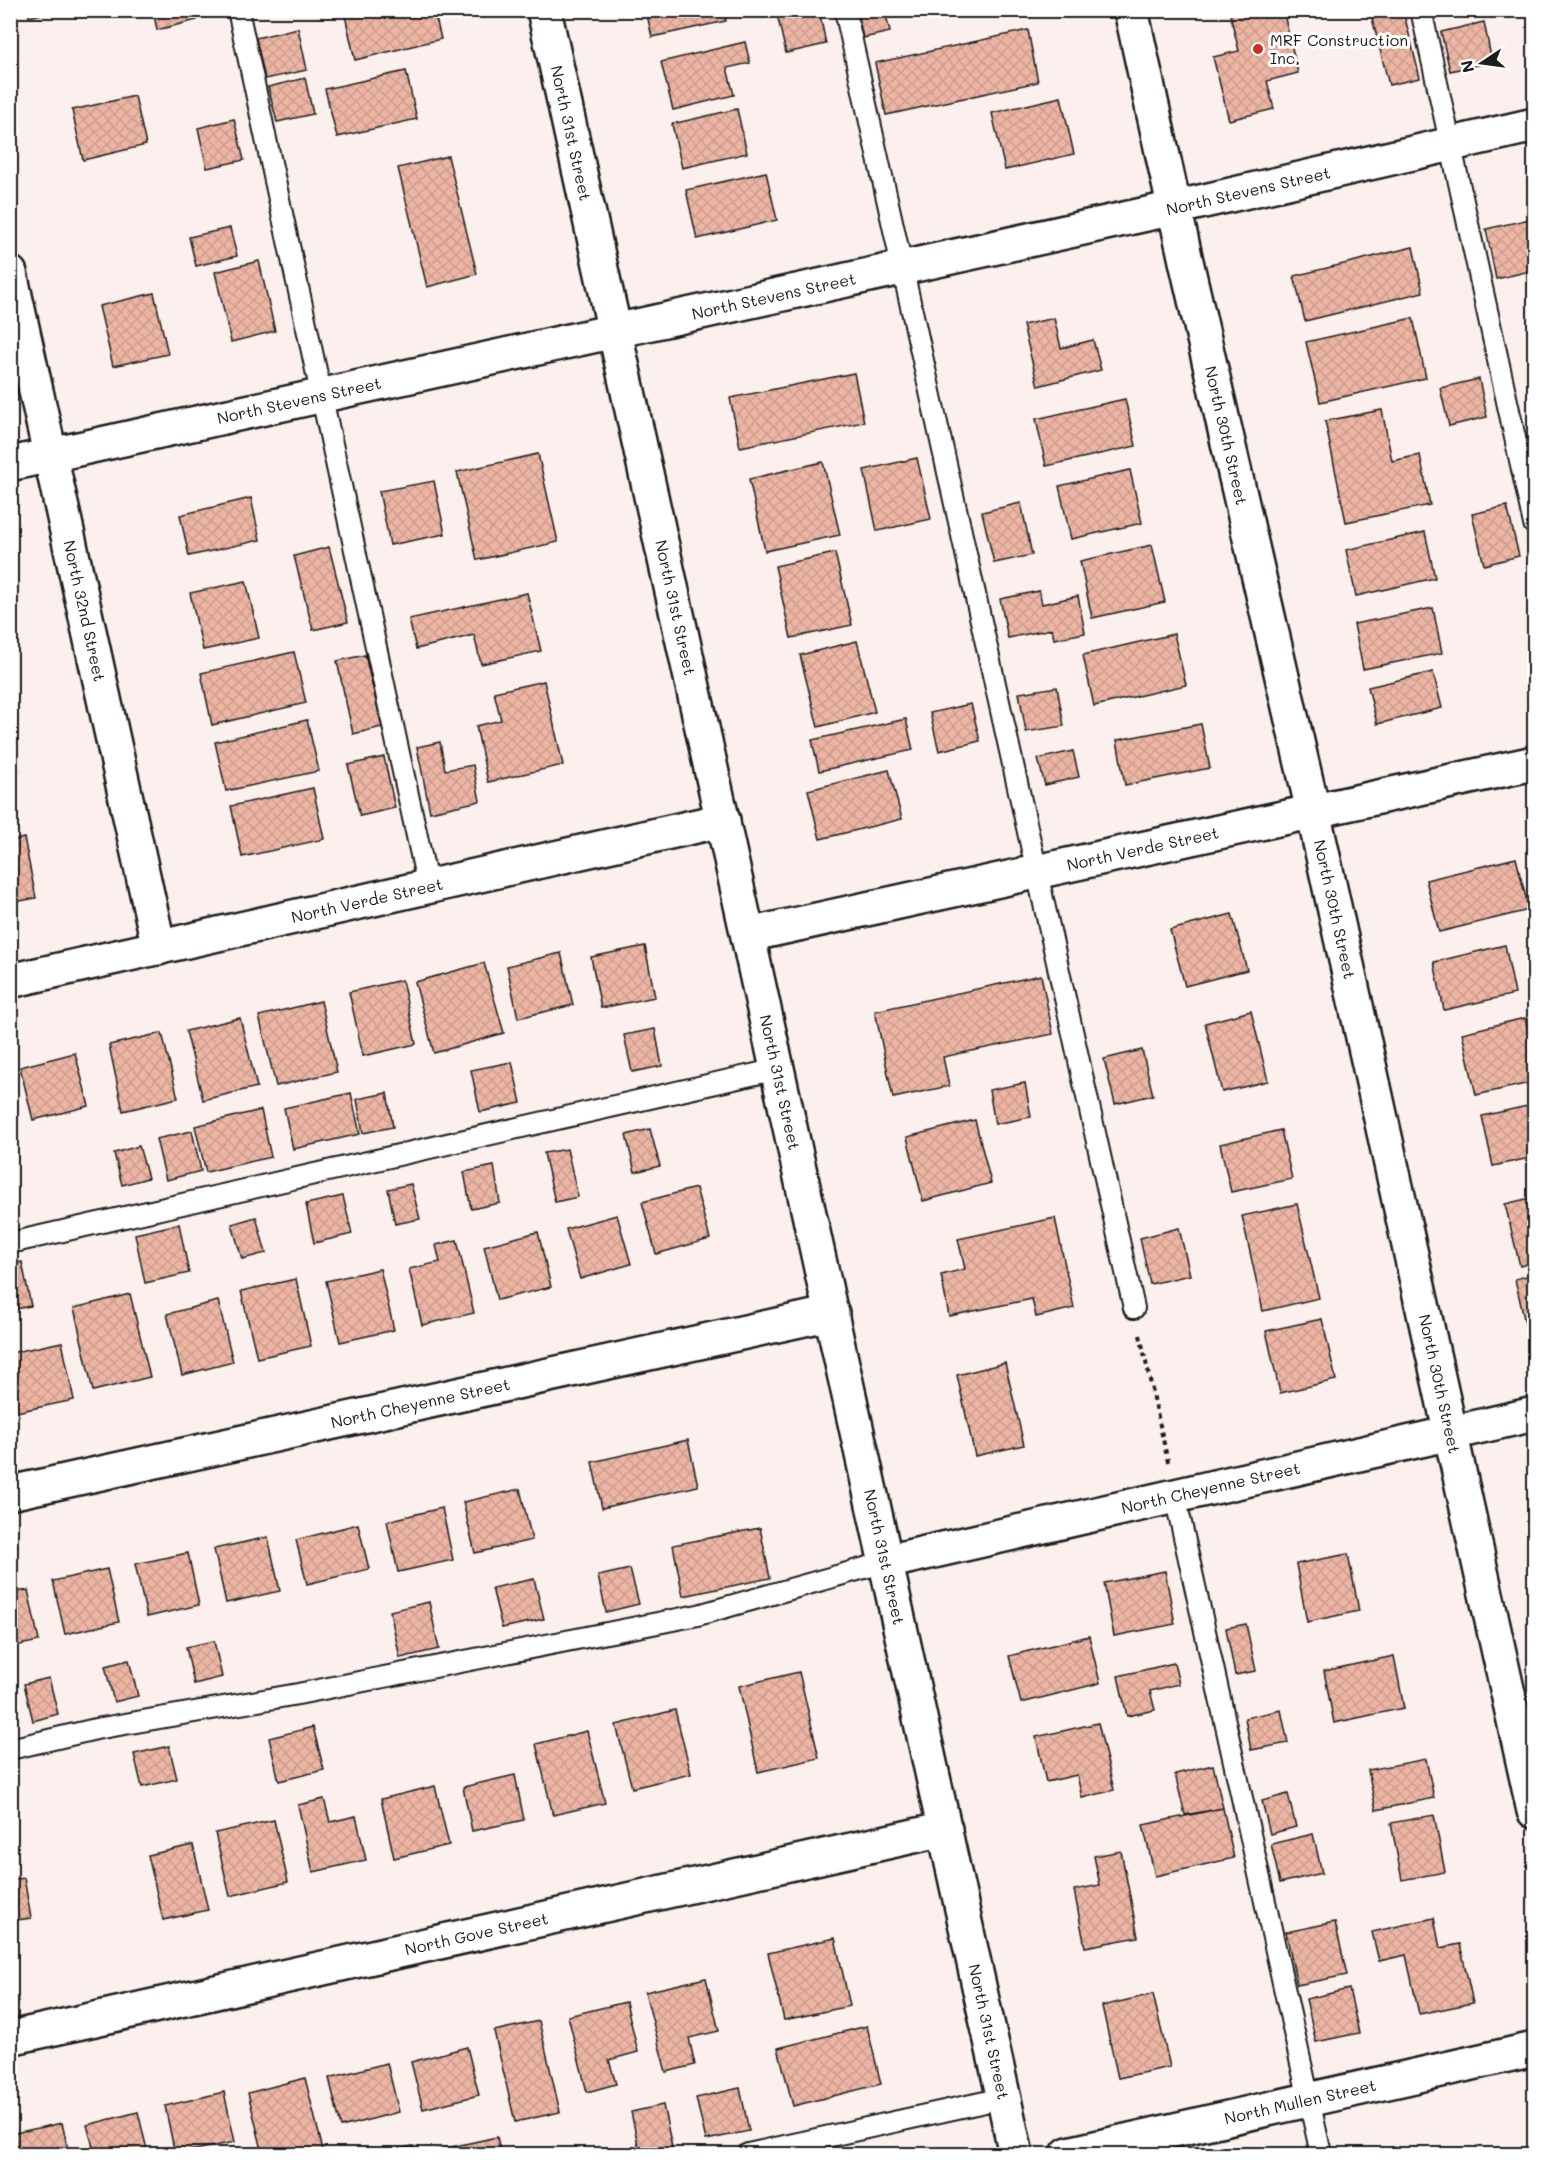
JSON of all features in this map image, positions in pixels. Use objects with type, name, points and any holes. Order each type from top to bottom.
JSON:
[{"type":"street","name":"North 31st Street","points":[[543,10],[616,331],[1017,2154]]},
{"type":"street","name":"North 30th Street","points":[[1131,10],[1174,208],[1313,811],[1534,1811]]},
{"type":"street","name":"North Stevens Street","points":[[10,464],[1174,208],[1534,125]]},
{"type":"street","name":"North 32nd Street","points":[[10,273],[159,948]]},
{"type":"street","name":"North Verde Street","points":[[748,935],[1534,763]]},
{"type":"street","name":"North Verde Street","points":[[10,981],[723,820]]},
{"type":"street","name":"North Cheyenne Street","points":[[10,1493],[832,1313]]},
{"type":"street","name":"North Cheyenne Street","points":[[886,1562],[1534,1414]]},
{"type":"street","name":"North Gove Street","points":[[10,2038],[945,1829]]},
{"type":"street","name":"North Mullen Street","points":[[1068,2154],[1309,2102],[1534,2049]]},
{"type":"lane","points":[[238,10],[324,395],[428,887]]},
{"type":"lane","points":[[845,10],[1134,1308]]},
{"type":"lane","points":[[1421,10],[1534,524]]},
{"type":"lane","points":[[10,1243],[778,1069]]},
{"type":"lane","points":[[1175,1496],[1321,2154]]},
{"type":"lane","points":[[10,1749],[96,1729],[298,1694],[698,1615],[886,1562]]},
{"type":"lane","points":[[748,2154],[1003,2098]]},
{"type":"path","points":[[1134,1308],[1175,1496]]},
{"type":"building","points":[[28,10],[59,10],[29,17]]},
{"type":"building","points":[[153,10],[195,10],[197,20],[157,30]]},
{"type":"building","points":[[434,10],[441,39],[355,60],[344,11]]},
{"type":"building","points":[[646,10],[723,10],[726,21],[652,37]]},
{"type":"building","points":[[776,10],[819,10],[826,44],[786,53]]},
{"type":"building","points":[[857,10],[885,10],[890,32],[863,38]]},
{"type":"building","points":[[1229,10],[1283,10],[1298,73],[1267,81],[1274,109],[1229,120],[1213,57],[1239,51]]},
{"type":"building","points":[[1385,10],[1403,10],[1420,78],[1389,85],[1371,14]]},
{"type":"building","points":[[1484,22],[1492,62],[1450,71],[1441,32]]},
{"type":"building","points":[[298,28],[307,70],[265,79],[256,38]]},
{"type":"building","points":[[1028,30],[1038,82],[886,115],[875,63]]},
{"type":"building","points":[[745,42],[750,63],[727,68],[734,95],[673,110],[661,62]]},
{"type":"building","points":[[406,71],[417,119],[337,137],[325,89]]},
{"type":"building","points":[[305,78],[313,114],[277,122],[268,87]]},
{"type":"building","points":[[135,96],[146,145],[83,160],[72,110]]},
{"type":"building","points":[[1061,97],[1074,154],[1005,170],[992,113]]},
{"type":"building","points":[[737,109],[747,153],[682,168],[672,124]]},
{"type":"building","points":[[234,119],[244,160],[207,168],[198,128]]},
{"type":"building","points":[[448,156],[477,274],[427,287],[398,168]]},
{"type":"building","points":[[766,172],[777,220],[697,239],[686,190]]},
{"type":"building","points":[[1534,218],[1534,270],[1496,279],[1486,229]]},
{"type":"building","points":[[230,228],[237,256],[196,266],[189,237]]},
{"type":"building","points":[[1413,247],[1423,292],[1305,321],[1294,276]]},
{"type":"building","points":[[259,261],[275,331],[231,342],[215,272]]},
{"type":"building","points":[[154,293],[168,354],[113,366],[99,306]]},
{"type":"building","points":[[1054,318],[1061,348],[1093,340],[1101,370],[1038,386],[1023,325]]},
{"type":"building","points":[[1413,318],[1426,378],[1320,402],[1306,342]]},
{"type":"building","points":[[854,373],[864,422],[740,447],[730,398]]},
{"type":"building","points":[[1479,379],[1487,417],[1449,426],[1440,388]]},
{"type":"building","points":[[1125,399],[1136,446],[1046,466],[1036,419]]},
{"type":"building","points":[[1382,410],[1392,461],[1420,455],[1430,505],[1346,522],[1325,421]]},
{"type":"building","points":[[538,454],[558,542],[477,560],[457,472]]},
{"type":"building","points":[[917,458],[931,519],[877,531],[864,470]]},
{"type":"building","points":[[823,462],[840,535],[765,551],[749,479]]},
{"type":"building","points":[[1130,470],[1142,523],[1071,539],[1059,486]]},
{"type":"building","points":[[434,481],[445,534],[390,545],[379,491]]},
{"type":"building","points":[[251,498],[260,540],[189,556],[180,515]]},
{"type":"building","points":[[1021,503],[1032,555],[994,563],[982,512]]},
{"type":"building","points":[[1507,506],[1519,556],[1484,565],[1472,514]]},
{"type":"building","points":[[1425,532],[1435,578],[1356,596],[1346,550]]},
{"type":"building","points":[[1152,545],[1165,602],[1092,618],[1080,561]]},
{"type":"building","points":[[329,547],[348,622],[313,630],[294,556]]},
{"type":"building","points":[[835,553],[852,625],[791,638],[775,566]]},
{"type":"building","points":[[246,581],[259,638],[203,650],[190,593]]},
{"type":"building","points":[[1039,591],[1042,604],[1078,596],[1085,633],[1054,639],[1052,629],[1008,638],[1000,599]]},
{"type":"building","points":[[527,593],[541,651],[481,664],[474,635],[416,649],[409,619]]},
{"type":"building","points":[[1433,608],[1442,653],[1363,669],[1354,624]]},
{"type":"building","points":[[1174,634],[1186,685],[1094,706],[1083,655]]},
{"type":"building","points":[[857,641],[875,712],[818,727],[800,655]]},
{"type":"building","points":[[294,652],[306,703],[212,725],[201,673]]},
{"type":"building","points":[[365,655],[382,727],[353,734],[337,661]]},
{"type":"building","points":[[1433,672],[1442,708],[1377,724],[1368,687]]},
{"type":"building","points":[[544,681],[563,765],[488,782],[476,726],[501,720],[494,692]]},
{"type":"building","points":[[1057,687],[1064,726],[1026,732],[1019,693]]},
{"type":"building","points":[[971,704],[980,741],[939,751],[930,713]]},
{"type":"building","points":[[906,719],[913,750],[819,771],[812,740]]},
{"type":"building","points":[[307,720],[319,771],[226,791],[215,742]]},
{"type":"building","points":[[1201,724],[1210,768],[1125,785],[1117,740]]},
{"type":"building","points":[[10,730],[19,770],[10,772]]},
{"type":"building","points":[[440,742],[445,770],[473,765],[480,801],[430,812],[417,747]]},
{"type":"building","points":[[1073,751],[1079,777],[1045,785],[1038,759]]},
{"type":"building","points":[[384,757],[395,808],[360,816],[348,765]]},
{"type":"building","points":[[889,770],[902,819],[820,839],[808,790]]},
{"type":"building","points":[[313,788],[324,839],[242,857],[231,806]]},
{"type":"building","points":[[24,838],[36,898],[10,903],[10,841]]},
{"type":"building","points":[[1516,858],[1529,910],[1439,932],[1426,880]]},
{"type":"building","points":[[1232,914],[1247,970],[1185,986],[1170,930]]},
{"type":"building","points":[[1505,945],[1515,994],[1444,1010],[1434,962]]},
{"type":"building","points":[[645,946],[655,997],[601,1008],[591,957]]},
{"type":"building","points":[[561,953],[573,1005],[518,1018],[507,966]]},
{"type":"building","points":[[484,963],[504,1033],[434,1053],[415,982]]},
{"type":"building","points":[[1041,975],[1053,1034],[943,1057],[949,1086],[893,1098],[875,1011]]},
{"type":"building","points":[[402,980],[416,1044],[363,1056],[349,992]]},
{"type":"building","points":[[321,1001],[337,1072],[276,1086],[259,1016]]},
{"type":"building","points":[[1251,1011],[1268,1081],[1222,1092],[1205,1023]]},
{"type":"building","points":[[240,1018],[257,1087],[203,1100],[186,1031]]},
{"type":"building","points":[[1525,1018],[1534,1061],[1534,1082],[1476,1095],[1462,1033]]},
{"type":"building","points":[[655,1029],[662,1066],[632,1072],[624,1035]]},
{"type":"building","points":[[162,1033],[178,1098],[123,1111],[109,1045]]},
{"type":"building","points":[[1142,1050],[1153,1095],[1115,1104],[1104,1059]]},
{"type":"building","points":[[75,1053],[89,1106],[33,1120],[20,1067]]},
{"type":"building","points":[[512,1062],[521,1103],[480,1112],[471,1070]]},
{"type":"building","points":[[1025,1083],[1031,1117],[995,1124],[989,1090]]},
{"type":"building","points":[[351,1093],[360,1134],[293,1149],[284,1108]]},
{"type":"building","points":[[387,1093],[393,1127],[363,1133],[357,1099]]},
{"type":"building","points":[[1532,1105],[1534,1157],[1493,1166],[1482,1116]]},
{"type":"building","points":[[261,1110],[271,1157],[206,1172],[195,1126]]},
{"type":"building","points":[[975,1120],[991,1183],[923,1201],[907,1137]]},
{"type":"building","points":[[650,1129],[660,1166],[635,1172],[626,1135]]},
{"type":"building","points":[[1281,1130],[1292,1179],[1231,1192],[1220,1144]]},
{"type":"building","points":[[192,1131],[201,1171],[166,1180],[156,1139]]},
{"type":"building","points":[[139,1146],[148,1178],[122,1185],[114,1153]]},
{"type":"building","points":[[567,1149],[578,1197],[555,1202],[544,1153]]},
{"type":"building","points":[[494,1166],[500,1203],[471,1209],[464,1172]]},
{"type":"building","points":[[411,1184],[420,1219],[395,1224],[388,1189]]},
{"type":"building","points":[[696,1188],[710,1239],[656,1254],[642,1202]]},
{"type":"building","points":[[343,1196],[352,1234],[314,1243],[306,1204]]},
{"type":"building","points":[[1534,1197],[1534,1262],[1520,1266],[1505,1204]]},
{"type":"building","points":[[1297,1204],[1319,1298],[1263,1311],[1242,1216]]},
{"type":"building","points":[[617,1215],[631,1264],[580,1279],[566,1229]]},
{"type":"building","points":[[256,1217],[266,1253],[242,1259],[232,1224]]},
{"type":"building","points":[[1055,1218],[1074,1308],[1036,1317],[1032,1299],[949,1316],[941,1275],[965,1269],[958,1239]]},
{"type":"building","points":[[179,1224],[189,1273],[145,1283],[135,1234]]},
{"type":"building","points":[[1179,1228],[1190,1275],[1150,1284],[1140,1238]]},
{"type":"building","points":[[538,1232],[551,1287],[497,1300],[484,1246]]},
{"type":"building","points":[[457,1240],[474,1313],[422,1325],[409,1269],[440,1262],[436,1245]]},
{"type":"building","points":[[22,1262],[31,1306],[10,1310],[10,1265]]},
{"type":"building","points":[[380,1269],[394,1330],[340,1342],[326,1281]]},
{"type":"building","points":[[1534,1274],[1534,1331],[1527,1332],[1515,1279]]},
{"type":"building","points":[[296,1279],[311,1346],[257,1358],[241,1291]]},
{"type":"building","points":[[130,1294],[150,1377],[93,1391],[74,1308]]},
{"type":"building","points":[[218,1301],[233,1362],[182,1375],[167,1314]]},
{"type":"building","points":[[1322,1319],[1336,1380],[1280,1393],[1266,1331]]},
{"type":"building","points":[[62,1342],[74,1400],[16,1412],[10,1384],[10,1353]]},
{"type":"building","points":[[1005,1363],[1024,1445],[975,1456],[957,1375]]},
{"type":"building","points":[[688,1440],[698,1486],[602,1508],[592,1462]]},
{"type":"building","points":[[520,1489],[532,1540],[475,1553],[463,1502]]},
{"type":"building","points":[[442,1508],[453,1560],[398,1572],[387,1521]]},
{"type":"building","points":[[358,1524],[369,1569],[307,1584],[296,1540]]},
{"type":"building","points":[[760,1528],[770,1578],[683,1596],[673,1545]]},
{"type":"building","points":[[268,1537],[280,1591],[226,1603],[214,1549]]},
{"type":"building","points":[[188,1553],[199,1605],[147,1617],[135,1564]]},
{"type":"building","points":[[1348,1554],[1359,1611],[1307,1622],[1296,1564]]},
{"type":"building","points":[[107,1569],[119,1622],[65,1634],[53,1581]]},
{"type":"building","points":[[630,1569],[639,1604],[606,1612],[598,1576]]},
{"type":"building","points":[[1165,1571],[1175,1624],[1114,1636],[1104,1583]]},
{"type":"building","points":[[534,1579],[544,1619],[502,1628],[492,1588]]},
{"type":"building","points":[[28,1590],[39,1641],[10,1647],[10,1593]]},
{"type":"building","points":[[429,1602],[439,1649],[400,1658],[390,1611]]},
{"type":"building","points":[[1246,1624],[1256,1671],[1235,1675],[1226,1628]]},
{"type":"building","points":[[1089,1636],[1100,1683],[1021,1703],[1009,1656]]},
{"type":"building","points":[[214,1641],[222,1677],[194,1684],[186,1647]]},
{"type":"building","points":[[1394,1656],[1404,1708],[1334,1723],[1324,1671]]},
{"type":"building","points":[[129,1660],[138,1696],[114,1702],[105,1666]]},
{"type":"building","points":[[1174,1663],[1179,1684],[1150,1691],[1155,1710],[1127,1716],[1118,1676]]},
{"type":"building","points":[[799,1672],[819,1758],[758,1772],[739,1686]]},
{"type":"building","points":[[49,1678],[58,1714],[33,1721],[24,1684]]},
{"type":"building","points":[[675,1710],[691,1774],[632,1788],[616,1725]]},
{"type":"building","points":[[1281,1710],[1288,1743],[1251,1750],[1245,1718]]},
{"type":"building","points":[[1098,1723],[1114,1790],[1082,1798],[1077,1775],[1046,1782],[1036,1737]]},
{"type":"building","points":[[313,1727],[324,1770],[279,1781],[269,1738]]},
{"type":"building","points":[[587,1731],[605,1803],[553,1815],[536,1744]]},
{"type":"building","points":[[169,1746],[177,1779],[142,1787],[134,1754]]},
{"type":"building","points":[[1426,1759],[1434,1798],[1376,1810],[1368,1770]]},
{"type":"building","points":[[1213,1765],[1223,1808],[1185,1815],[1175,1774]]},
{"type":"building","points":[[515,1775],[524,1820],[472,1831],[463,1787]]},
{"type":"building","points":[[435,1786],[449,1845],[394,1858],[381,1799]]},
{"type":"building","points":[[1288,1794],[1296,1827],[1270,1834],[1262,1801]]},
{"type":"building","points":[[324,1799],[330,1822],[356,1816],[366,1860],[313,1872],[298,1805]]},
{"type":"building","points":[[1223,1808],[1234,1858],[1155,1876],[1143,1825]]},
{"type":"building","points":[[1434,1815],[1445,1872],[1402,1880],[1391,1823]]},
{"type":"building","points":[[274,1820],[288,1882],[230,1896],[215,1833]]},
{"type":"building","points":[[1313,1834],[1322,1873],[1280,1883],[1271,1844]]},
{"type":"building","points":[[193,1845],[208,1910],[163,1920],[148,1855]]},
{"type":"building","points":[[1121,1851],[1138,1937],[1085,1947],[1074,1890],[1100,1885],[1094,1856]]},
{"type":"building","points":[[24,1878],[31,1918],[10,1921],[10,1880]]},
{"type":"building","points":[[1434,1918],[1440,1948],[1460,1944],[1473,2003],[1419,2014],[1406,1955],[1379,1961],[1372,1932]]},
{"type":"building","points":[[1335,1922],[1347,1975],[1297,1985],[1286,1932]]},
{"type":"building","points":[[835,1938],[850,2006],[784,2020],[768,1953]]},
{"type":"building","points":[[706,1978],[719,2031],[689,2038],[695,2065],[666,2072],[645,1992]]},
{"type":"building","points":[[1349,1989],[1359,2033],[1316,2042],[1306,1999]]},
{"type":"building","points":[[1153,1994],[1170,2067],[1118,2078],[1102,2006]]},
{"type":"building","points":[[626,2002],[638,2052],[609,2060],[616,2084],[587,2092],[568,2016]]},
{"type":"building","points":[[539,2021],[560,2112],[515,2122],[494,2031]]},
{"type":"building","points":[[867,2026],[881,2084],[793,2106],[778,2048]]},
{"type":"building","points":[[467,2047],[479,2095],[423,2109],[411,2062]]},
{"type":"building","points":[[387,2063],[399,2112],[341,2127],[329,2078]]},
{"type":"building","points":[[305,2078],[324,2154],[263,2154],[248,2093]]},
{"type":"building","points":[[740,2088],[749,2131],[706,2140],[696,2098]]},
{"type":"building","points":[[224,2092],[235,2142],[175,2154],[165,2106]]},
{"type":"building","points":[[663,2105],[672,2147],[640,2154],[631,2112]]},
{"type":"building","points":[[138,2112],[148,2154],[95,2154],[87,2125]]},
{"type":"building","points":[[62,2123],[69,2154],[10,2154],[10,2134]]},
{"type":"building","points":[[497,2137],[501,2154],[419,2154]]},
{"type":"building","points":[[413,2146],[415,2154],[376,2154]]},
{"type":"place","name":"MRF Construction Inc.","points":[[1258,49]]}]
